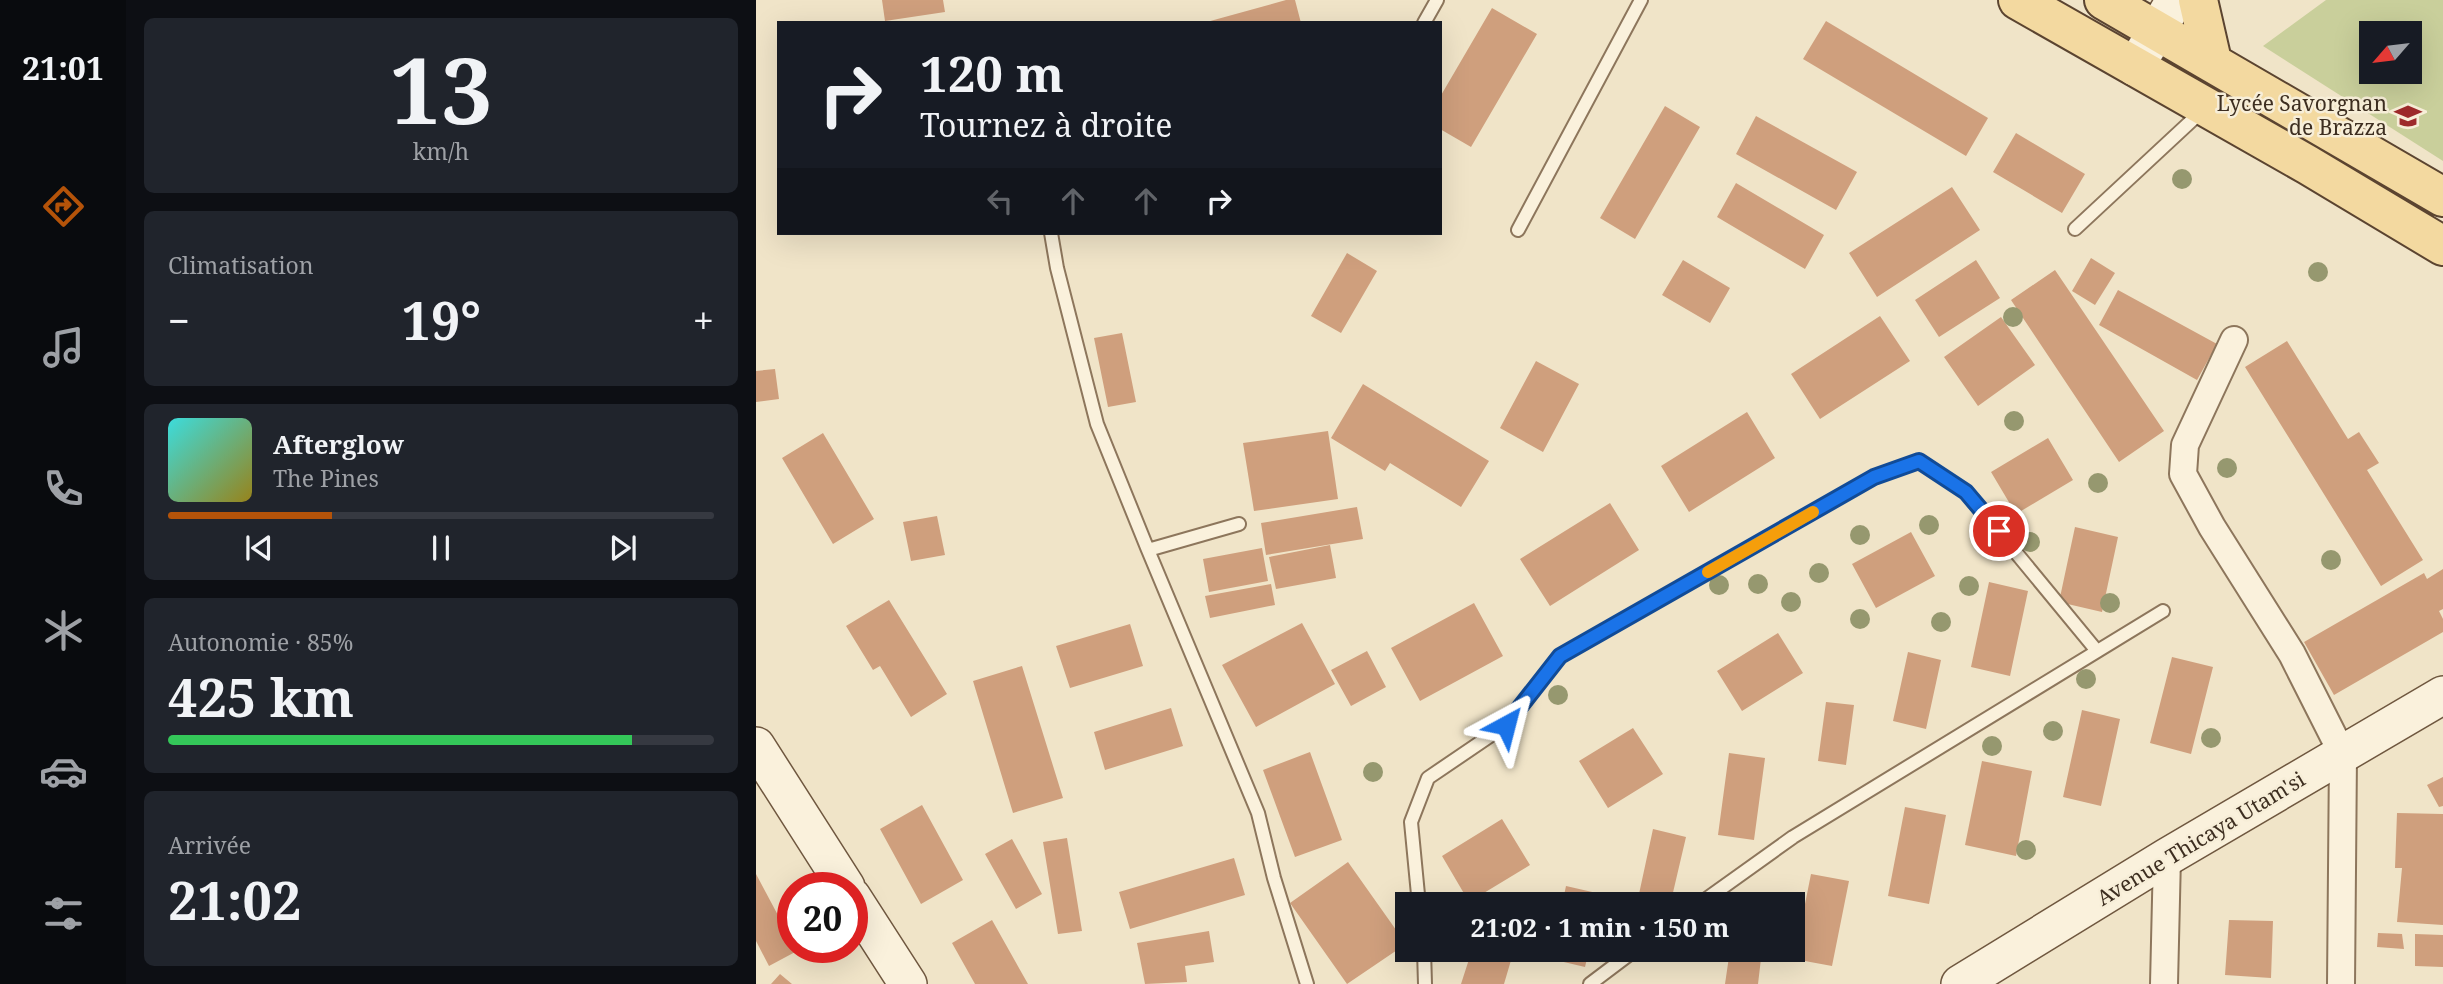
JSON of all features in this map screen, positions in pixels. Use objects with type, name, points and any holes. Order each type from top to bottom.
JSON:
[{"type":"main road","points":[[2018,0],[2308,165],[2443,246]]},
{"type":"main road","points":[[2104,0],[2166,15],[2212,61],[2443,197]]},
{"type":"main road","points":[[2198,0],[2212,61]]},
{"type":"street","points":[[2135,67],[2166,15]]},
{"type":"street","points":[[2234,340],[2185,446],[2183,474],[2212,527],[2292,654],[2343,755],[2341,984]]},
{"type":"street","name":"Avenue Thicaya Utam'si","points":[[1973,980],[2167,858],[2443,695]]},
{"type":"street","points":[[756,746],[836,872]]},
{"type":"street","points":[[2164,984],[2167,858]]},
{"type":"street","points":[[868,922],[908,984]]},
{"type":"lane","points":[[1425,21],[1437,0]]},
{"type":"lane","points":[[1518,230],[1641,0]]},
{"type":"lane","points":[[2075,229],[2206,107]]},
{"type":"lane","points":[[1051,235],[1057,268],[1097,424],[1258,813],[1274,878],[1307,984]]},
{"type":"lane","points":[[1418,892],[1411,822],[1428,778],[1506,725],[1560,656],[1874,477],[1919,461],[1966,492],[2097,651]]},
{"type":"lane","points":[[1149,550],[1239,524]]},
{"type":"lane","points":[[1716,892],[1793,836],[2163,611]]},
{"type":"lane","points":[[1424,962],[1425,984]]},
{"type":"lane","points":[[1590,984],[1619,962]]},
{"type":"green space","name":"Lycée Savorgnan de Brazza","points":[[2326,0],[2443,0],[2443,161],[2263,46]]},
{"type":"building","points":[[882,0],[943,0],[945,12],[885,21]]},
{"type":"building","points":[[1286,0],[1295,0],[1300,21],[1210,21]]},
{"type":"building","points":[[1492,8],[1537,34],[1471,147],[1442,130],[1442,94]]},
{"type":"building","points":[[1826,21],[1988,118],[1966,156],[1803,59]]},
{"type":"building","points":[[1665,106],[1700,127],[1635,239],[1600,218]]},
{"type":"building","points":[[1756,116],[1857,172],[1836,210],[1736,154]]},
{"type":"building","points":[[2016,133],[2085,174],[2062,213],[1993,172]]},
{"type":"building","points":[[1736,183],[1824,235],[1805,269],[1717,217]]},
{"type":"building","points":[[1952,187],[1980,230],[1877,297],[1849,253]]},
{"type":"building","points":[[1347,253],[1377,271],[1341,333],[1311,316]]},
{"type":"building","points":[[2091,258],[2115,273],[2095,305],[2072,291]]},
{"type":"building","points":[[1683,260],[1730,288],[1710,323],[1662,295]]},
{"type":"building","points":[[1976,260],[2000,298],[1939,337],[1915,300]]},
{"type":"building","points":[[2055,270],[2164,431],[2119,462],[2011,300]]},
{"type":"building","points":[[2118,290],[2217,344],[2197,380],[2099,325]]},
{"type":"building","points":[[1880,316],[1910,361],[1820,419],[1791,374]]},
{"type":"building","points":[[2001,317],[2035,365],[1978,406],[1944,357]]},
{"type":"building","points":[[1122,333],[1136,402],[1108,407],[1094,338]]},
{"type":"building","points":[[2287,341],[2348,439],[2359,432],[2379,463],[2367,470],[2423,560],[2381,586],[2245,367]]},
{"type":"building","points":[[1536,361],[1579,384],[1543,452],[1500,428]]},
{"type":"building","points":[[775,369],[779,399],[756,402],[756,371]]},
{"type":"building","points":[[1363,384],[1489,461],[1461,507],[1390,463],[1385,471],[1331,438]]},
{"type":"building","points":[[1747,412],[1775,458],[1689,512],[1661,466]]},
{"type":"building","points":[[1328,431],[1338,499],[1254,511],[1243,443]]},
{"type":"building","points":[[823,433],[874,519],[833,544],[782,458]]},
{"type":"building","points":[[2048,438],[2073,480],[2016,514],[1991,472]]},
{"type":"building","points":[[1610,503],[1639,550],[1550,606],[1520,559]]},
{"type":"building","points":[[1357,507],[1363,539],[1266,555],[1261,523]]},
{"type":"building","points":[[937,516],[945,555],[911,561],[903,522]]},
{"type":"building","points":[[2075,527],[2118,537],[2102,612],[2059,602]]},
{"type":"building","points":[[1911,532],[1935,576],[1876,608],[1852,564]]},
{"type":"building","points":[[1330,545],[1336,578],[1276,589],[1269,557]]},
{"type":"building","points":[[1262,548],[1268,581],[1209,592],[1203,559]]},
{"type":"building","points":[[2443,569],[2443,609],[2439,611],[2443,619],[2443,632],[2334,695],[2304,642],[2424,573],[2427,579]]},
{"type":"building","points":[[1989,582],[2028,591],[2010,676],[1971,667]]},
{"type":"building","points":[[1271,584],[1275,605],[1210,618],[1205,596]]},
{"type":"building","points":[[889,600],[947,694],[911,717],[880,666],[873,670],[846,626]]},
{"type":"building","points":[[1474,603],[1503,656],[1420,701],[1391,648]]},
{"type":"building","points":[[1302,623],[1335,684],[1256,727],[1222,665]]},
{"type":"building","points":[[1130,624],[1143,666],[1070,688],[1056,646]]},
{"type":"building","points":[[1778,633],[1803,673],[1742,711],[1717,671]]},
{"type":"building","points":[[1367,651],[1386,687],[1351,706],[1331,670]]},
{"type":"building","points":[[1908,652],[1941,660],[1926,729],[1893,721]]},
{"type":"building","points":[[2172,657],[2213,667],[2191,754],[2150,743]]},
{"type":"building","points":[[1022,666],[1063,798],[1013,813],[973,681]]},
{"type":"building","points":[[1826,702],[1854,705],[1846,765],[1818,761]]},
{"type":"building","points":[[1171,708],[1183,746],[1105,770],[1094,732]]},
{"type":"building","points":[[2082,710],[2120,719],[2101,806],[2063,797]]},
{"type":"building","points":[[1633,728],[1663,774],[1608,808],[1579,761]]},
{"type":"building","points":[[1310,752],[1342,840],[1295,857],[1263,770]]},
{"type":"building","points":[[1729,753],[1765,758],[1754,840],[1718,835]]},
{"type":"building","points":[[1982,761],[2032,771],[2016,856],[1965,845]]},
{"type":"building","points":[[2443,777],[2443,806],[2439,807],[2427,785]]},
{"type":"building","points":[[922,805],[963,880],[921,904],[880,829]]},
{"type":"building","points":[[1905,807],[1946,815],[1929,904],[1888,896]]},
{"type":"building","points":[[2397,813],[2443,814],[2443,925],[2397,922],[2402,868],[2395,868]]},
{"type":"building","points":[[1502,819],[1530,865],[1485,892],[1463,892],[1442,856]]},
{"type":"building","points":[[1653,829],[1686,837],[1673,892],[1639,892]]},
{"type":"building","points":[[1067,838],[1082,931],[1058,934],[1043,842]]},
{"type":"building","points":[[1012,839],[1042,894],[1016,909],[985,854]]},
{"type":"building","points":[[1234,858],[1245,895],[1130,929],[1119,892]]},
{"type":"building","points":[[1348,862],[1395,928],[1395,951],[1347,984],[1290,903]]},
{"type":"building","points":[[756,874],[777,913],[777,962],[769,966],[756,941]]},
{"type":"building","points":[[1811,874],[1849,881],[1832,966],[1805,961],[1805,904]]},
{"type":"building","points":[[1566,886],[1592,892],[1565,892]]},
{"type":"building","points":[[992,920],[1028,984],[975,984],[952,943]]},
{"type":"building","points":[[2229,920],[2273,921],[2271,978],[2225,975]]},
{"type":"building","points":[[1209,931],[1214,962],[1185,966],[1187,982],[1145,984],[1137,943]]},
{"type":"building","points":[[2378,933],[2402,934],[2404,949],[2377,947]]},
{"type":"building","points":[[2415,934],[2443,935],[2443,967],[2415,966]]},
{"type":"building","points":[[1468,962],[1510,962],[1504,984],[1461,984]]},
{"type":"building","points":[[1564,962],[1586,962],[1585,967]]},
{"type":"building","points":[[1728,962],[1761,962],[1758,984],[1725,984]]},
{"type":"building","points":[[780,974],[792,984],[771,984]]},
{"type":"slow traffic","points":[[1708,572],[1813,512]]},
{"type":"place","name":"Lycée Savorgnan de Brazza","points":[[2408,116]]},
{"type":"route","points":[[1506,725],[1560,656],[1874,477],[1919,461],[1966,492],[1999,531]]}]
